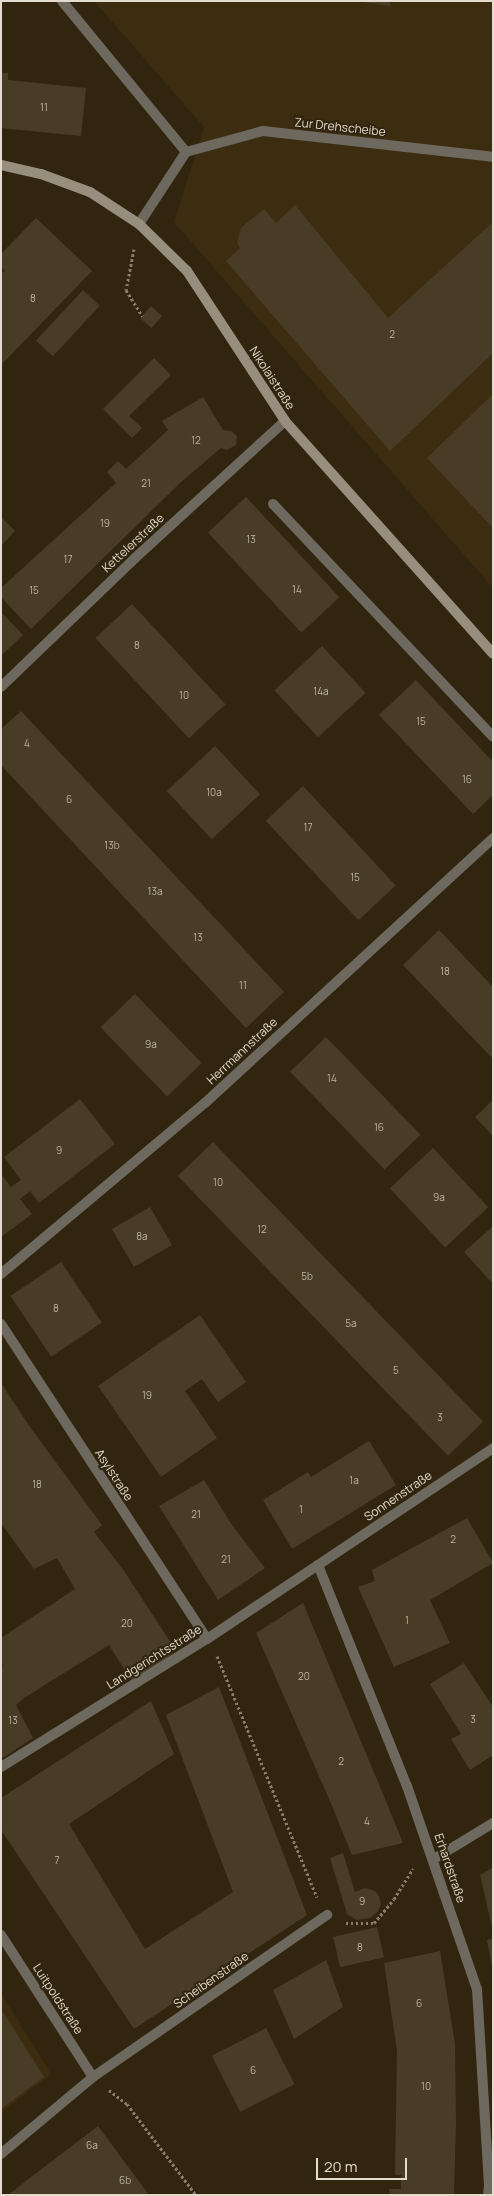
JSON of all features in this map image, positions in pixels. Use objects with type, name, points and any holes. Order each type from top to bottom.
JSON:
[{"type":"main road","name":"Nikolaistraße","points":[[1,165],[41,174],[90,192],[139,224],[187,271],[285,421],[493,654]]},
{"type":"street","points":[[62,1],[186,152],[139,224]]},
{"type":"street","name":"Zur Drehscheibe","points":[[186,152],[263,131],[493,157]]},
{"type":"street","name":"Kettelerstraße","points":[[1,687],[135,558],[285,421]]},
{"type":"street","points":[[273,504],[493,737]]},
{"type":"street","name":"Herrmannstraße","points":[[1,1274],[205,1103],[493,838]]},
{"type":"street","name":"Asylstraße","points":[[1,1324],[206,1639]]},
{"type":"street","name":"Sonnenstraße","points":[[318,1565],[493,1448]]},
{"type":"street","name":"Landgerichtsstraße","points":[[1,1767],[206,1639],[318,1565]]},
{"type":"street","name":"Erhardstraße","points":[[318,1565],[407,1786],[434,1859],[477,1989],[490,2189]]},
{"type":"street","points":[[434,1859],[493,1823]]},
{"type":"street","name":"Scheibenstraße","points":[[1,2154],[93,2077],[327,1915]]},
{"type":"street","name":"Luitpoldstraße","points":[[1,1935],[93,2077]]},
{"type":"path","points":[[139,224],[126,290],[142,316]]},
{"type":"path","points":[[206,1639],[219,1660],[320,1905],[327,1915],[346,1923],[374,1923],[394,1899],[414,1866],[434,1859]]},
{"type":"path","points":[[93,2077],[127,2104],[196,2195]]},
{"type":"shaded area","points":[[94,1],[493,1],[493,588],[174,222],[204,127]]},
{"type":"shaded area","points":[[1,1993],[51,2074],[1,2113]]},
{"type":"building","points":[[357,1],[390,1],[390,6]]},
{"type":"building","points":[[1,73],[8,73],[8,80],[86,88],[81,136],[1,128]]},
{"type":"building","points":[[295,205],[388,318],[493,222],[493,353],[390,451],[226,261],[240,248],[237,242],[241,228],[264,209],[276,223]]},
{"type":"building","points":[[36,218],[92,271],[1,365],[1,273],[5,271],[1,266],[1,254]]},
{"type":"building","points":[[83,290],[100,306],[53,356],[36,340]]},
{"type":"building","points":[[151,306],[162,316],[151,328],[140,318]]},
{"type":"building","points":[[154,358],[171,375],[129,416],[142,428],[132,438],[103,409]]},
{"type":"building","points":[[493,394],[493,528],[427,458]]},
{"type":"building","points":[[203,397],[223,430],[231,431],[237,436],[236,445],[227,450],[221,448],[181,482],[31,629],[1,597],[1,588],[116,483],[107,472],[118,461],[126,469],[168,430],[162,421]]},
{"type":"building","points":[[246,497],[339,597],[301,633],[208,532]]},
{"type":"building","points":[[1,517],[15,531],[1,546]]},
{"type":"building","points":[[132,604],[225,704],[189,738],[95,638]]},
{"type":"building","points":[[1,612],[23,635],[1,656]]},
{"type":"building","points":[[322,646],[366,693],[318,737],[274,690]]},
{"type":"building","points":[[416,680],[493,762],[493,795],[473,814],[379,715]]},
{"type":"building","points":[[21,711],[284,992],[246,1028],[1,765],[1,729]]},
{"type":"building","points":[[215,746],[260,794],[212,839],[167,791]]},
{"type":"building","points":[[303,786],[396,885],[358,920],[266,821]]},
{"type":"building","points":[[439,930],[493,987],[493,1059],[403,965]]},
{"type":"building","points":[[135,994],[202,1063],[167,1096],[100,1027]]},
{"type":"building","points":[[326,1037],[420,1135],[385,1170],[290,1072]]},
{"type":"building","points":[[80,1099],[115,1144],[39,1203],[30,1191],[20,1199],[32,1214],[1,1237],[1,1174],[11,1187],[21,1180],[4,1157]]},
{"type":"building","points":[[493,1100],[493,1136],[475,1117]]},
{"type":"building","points":[[213,1142],[483,1422],[448,1456],[178,1176]]},
{"type":"building","points":[[433,1148],[488,1207],[445,1247],[390,1188]]},
{"type":"building","points":[[150,1207],[172,1245],[134,1267],[112,1229]]},
{"type":"building","points":[[493,1226],[493,1284],[464,1252]]},
{"type":"building","points":[[61,1262],[102,1323],[51,1357],[10,1296]]},
{"type":"building","points":[[200,1315],[246,1382],[218,1402],[202,1379],[185,1391],[217,1438],[161,1477],[98,1386]]},
{"type":"building","points":[[1,1383],[30,1427],[102,1525],[94,1532],[122,1568],[175,1649],[158,1670],[131,1680],[109,1645],[24,1698],[16,1705],[33,1738],[1,1759],[1,1664],[4,1667],[1,1662],[1,1638],[75,1589],[57,1558],[34,1569],[1,1523]]},
{"type":"building","points":[[369,1441],[396,1485],[292,1549],[263,1500],[308,1472],[311,1477]]},
{"type":"building","points":[[204,1480],[232,1525],[265,1568],[218,1600],[159,1506]]},
{"type":"building","points":[[467,1518],[493,1563],[430,1600],[450,1643],[394,1667],[358,1587],[375,1581],[372,1570]]},
{"type":"building","points":[[303,1603],[403,1843],[352,1855],[256,1633]]},
{"type":"building","points":[[464,1663],[493,1707],[493,1755],[470,1770],[451,1739],[461,1734],[430,1684]]},
{"type":"building","points":[[219,1687],[307,1915],[134,2029],[1,1830],[1,1798],[151,1701],[174,1754],[69,1824],[145,1949],[233,1892],[166,1715]]},
{"type":"building","points":[[343,1853],[355,1892],[365,1888],[375,1891],[379,1896],[381,1905],[370,1918],[357,1920],[347,1914],[330,1858]]},
{"type":"building","points":[[493,1867],[493,1926],[492,1927],[480,1875]]},
{"type":"building","points":[[377,1927],[384,1957],[340,1967],[333,1937]]},
{"type":"building","points":[[493,1939],[493,1966],[492,1966],[487,1940]]},
{"type":"building","points":[[440,1951],[455,2044],[456,2124],[454,2195],[390,2195],[389,2189],[401,2189],[401,2175],[395,2175],[397,2051],[384,1963]]},
{"type":"building","points":[[326,1960],[343,2007],[294,2039],[273,1990]]},
{"type":"building","points":[[1,2009],[44,2077],[1,2109]]},
{"type":"building","points":[[266,2028],[295,2084],[240,2112],[212,2056]]},
{"type":"building","points":[[98,2126],[149,2195],[8,2195],[35,2174]]}]
